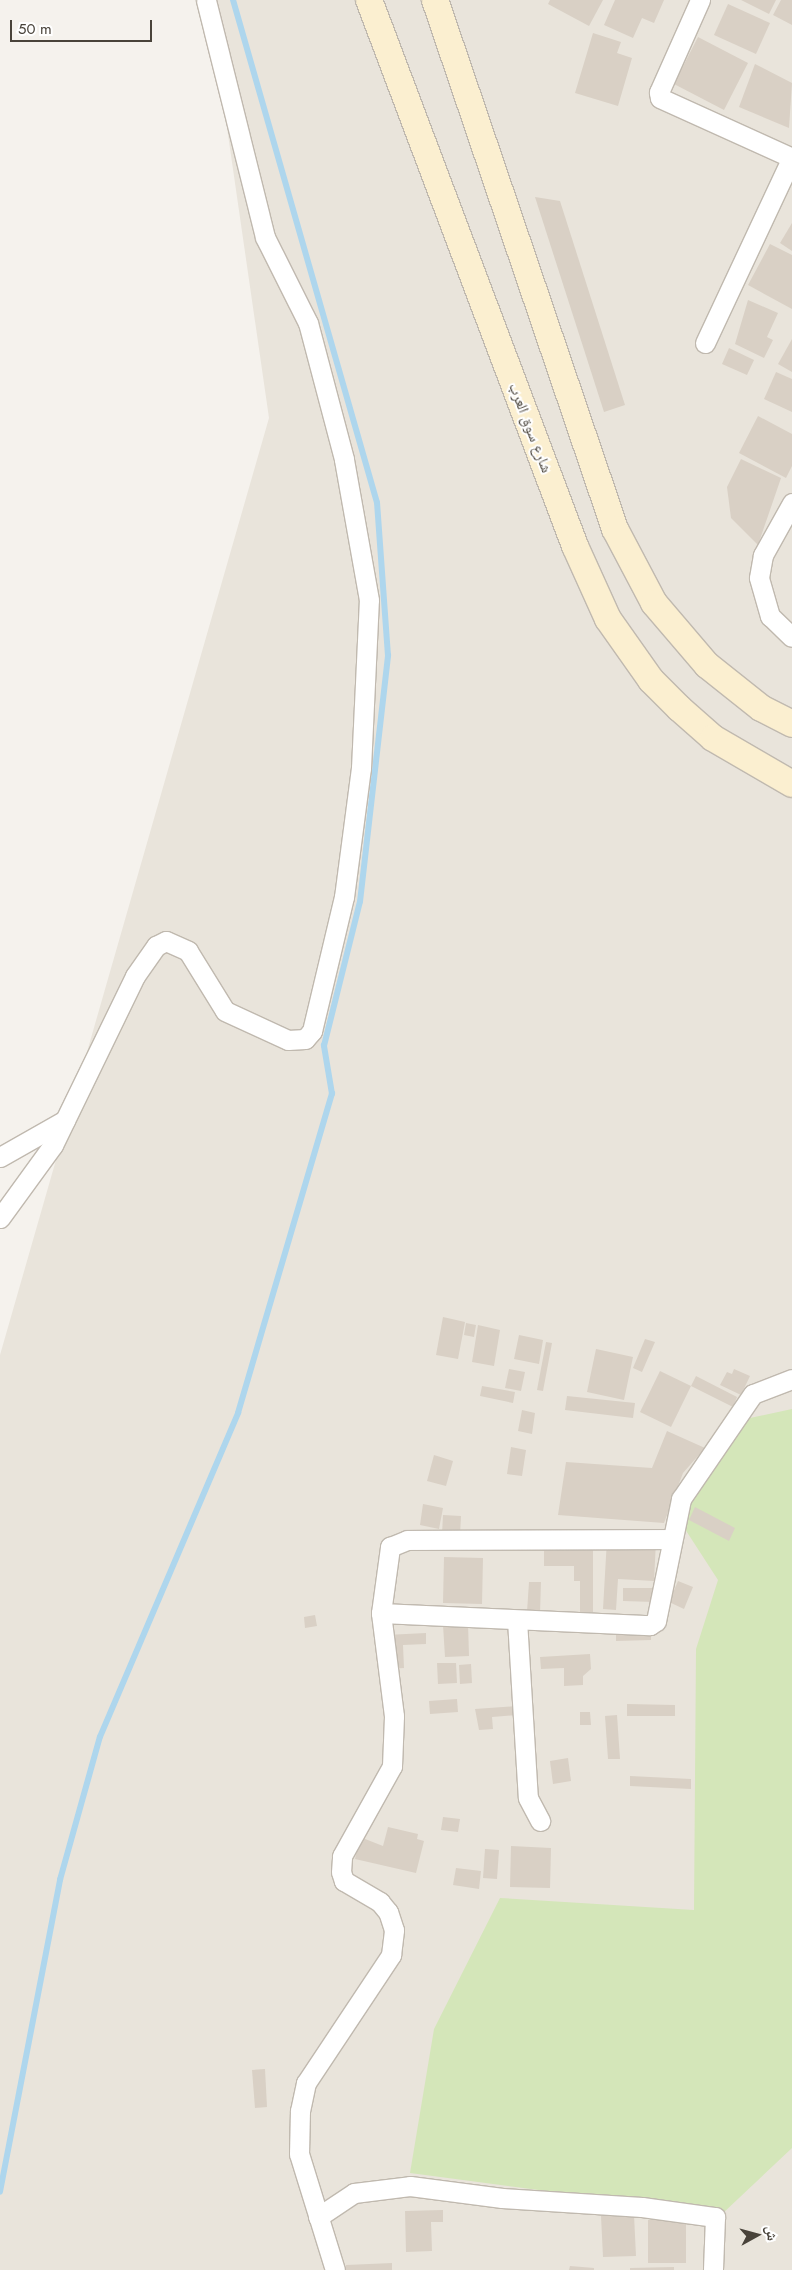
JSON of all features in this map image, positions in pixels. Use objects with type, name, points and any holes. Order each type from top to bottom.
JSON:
[{"type":"main road","name":"شارع سوق العرب","points":[[369,0],[575,546],[608,619],[651,680],[678,708],[714,738],[792,784]]},
{"type":"main road","points":[[435,0],[615,529],[654,603],[707,665],[761,708],[792,724]]},
{"type":"street","points":[[0,1218],[53,1145],[135,976],[156,946],[166,941],[188,951],[225,1011],[288,1040],[305,1039],[312,1031],[344,897],[361,768],[368,600],[344,459],[308,323],[265,237],[206,0]]},
{"type":"street","points":[[700,0],[659,92],[660,98],[792,157],[705,343]]},
{"type":"street","points":[[792,503],[763,555],[759,578],[770,616],[792,637]]},
{"type":"street","points":[[0,1157],[65,1120]]},
{"type":"street","points":[[381,1613],[650,1625],[656,1621],[670,1539],[681,1499],[732,1419],[753,1394],[792,1379]]},
{"type":"street","points":[[335,2270],[299,2154],[306,2083],[391,1955],[394,1930],[388,1912],[380,1902],[344,1881],[341,1872],[342,1856],[392,1766],[394,1716],[381,1613],[390,1547],[407,1540],[670,1539]]},
{"type":"street","points":[[517,1620],[528,1798],[540,1821]]},
{"type":"street","points":[[318,2217],[354,2193],[410,2186],[502,2198],[642,2207],[715,2217],[714,2270]]},
{"type":"shaded area","points":[[196,0],[792,0],[792,2270],[0,2270],[0,1355],[269,418],[224,107]]},
{"type":"green space","points":[[792,1409],[792,2148],[722,2214],[410,2173],[434,2029],[500,1898],[694,1910],[696,1649],[718,1580],[683,1526],[689,1500],[750,1418]]},
{"type":"building","points":[[550,0],[603,0],[589,26],[548,4]]},
{"type":"building","points":[[615,0],[664,0],[654,23],[642,18],[633,38],[604,25]]},
{"type":"building","points":[[741,0],[776,0],[769,14]]},
{"type":"building","points":[[781,0],[792,0],[792,25],[773,15]]},
{"type":"building","points":[[728,4],[770,23],[756,54],[714,35]]},
{"type":"building","points":[[593,33],[621,42],[617,53],[632,58],[618,106],[575,93]]},
{"type":"building","points":[[698,37],[748,63],[724,110],[674,84]]},
{"type":"building","points":[[755,64],[792,83],[789,128],[739,107]]},
{"type":"building","points":[[535,197],[560,201],[625,405],[604,412]]},
{"type":"building","points":[[792,223],[792,251],[780,243]]},
{"type":"building","points":[[770,244],[792,255],[792,309],[748,285]]},
{"type":"building","points":[[748,300],[778,313],[767,337],[773,340],[764,358],[735,344]]},
{"type":"building","points":[[792,339],[792,372],[778,364]]},
{"type":"building","points":[[729,348],[754,360],[747,375],[722,364]]},
{"type":"building","points":[[776,372],[792,379],[792,412],[764,399]]},
{"type":"building","points":[[758,416],[792,434],[792,466],[786,478],[739,453]]},
{"type":"building","points":[[741,459],[781,478],[758,545],[731,518],[727,487]]},
{"type":"building","points":[[443,1317],[465,1322],[458,1359],[436,1355]]},
{"type":"building","points":[[466,1323],[476,1325],[474,1337],[464,1335]]},
{"type":"building","points":[[478,1325],[500,1330],[494,1366],[472,1362]]},
{"type":"building","points":[[519,1335],[543,1340],[539,1364],[514,1359]]},
{"type":"building","points":[[645,1339],[655,1342],[642,1372],[633,1368]]},
{"type":"building","points":[[546,1342],[552,1343],[543,1391],[537,1390]]},
{"type":"building","points":[[596,1349],[633,1357],[624,1400],[587,1392]]},
{"type":"building","points":[[509,1369],[525,1372],[521,1391],[505,1388]]},
{"type":"building","points":[[734,1369],[750,1376],[741,1395],[720,1385],[727,1372],[732,1374]]},
{"type":"building","points":[[660,1371],[691,1386],[671,1427],[640,1412]]},
{"type":"building","points":[[696,1376],[737,1397],[733,1407],[691,1386]]},
{"type":"building","points":[[482,1386],[515,1392],[513,1403],[480,1396]]},
{"type":"building","points":[[567,1396],[635,1403],[633,1418],[565,1410]]},
{"type":"building","points":[[522,1410],[535,1413],[532,1434],[518,1431]]},
{"type":"building","points":[[667,1431],[705,1448],[683,1473],[664,1523],[558,1515],[566,1462],[652,1468]]},
{"type":"building","points":[[511,1447],[526,1450],[522,1476],[507,1474]]},
{"type":"building","points":[[434,1455],[453,1461],[446,1486],[427,1481]]},
{"type":"building","points":[[423,1504],[443,1508],[439,1529],[420,1525]]},
{"type":"building","points":[[695,1507],[735,1528],[729,1541],[689,1520]]},
{"type":"building","points":[[443,1515],[461,1516],[460,1535],[442,1534]]},
{"type":"building","points":[[607,1539],[656,1541],[654,1581],[618,1579],[616,1610],[603,1609]]},
{"type":"building","points":[[593,1549],[593,1612],[580,1612],[580,1581],[574,1581],[574,1566],[544,1566],[544,1550]]},
{"type":"building","points":[[444,1557],[483,1558],[482,1604],[443,1603]]},
{"type":"building","points":[[678,1581],[693,1587],[684,1609],[669,1602]]},
{"type":"building","points":[[529,1582],[541,1582],[540,1613],[527,1612]]},
{"type":"building","points":[[623,1588],[654,1588],[654,1602],[623,1601]]},
{"type":"building","points":[[315,1615],[317,1626],[305,1628],[304,1617]]},
{"type":"building","points":[[468,1624],[469,1656],[445,1657],[443,1625]]},
{"type":"building","points":[[616,1629],[651,1629],[651,1640],[616,1641]]},
{"type":"building","points":[[426,1633],[426,1644],[403,1645],[404,1668],[388,1669],[386,1635]]},
{"type":"building","points":[[590,1654],[591,1669],[583,1676],[583,1685],[564,1686],[564,1668],[541,1669],[540,1657]]},
{"type":"building","points":[[437,1663],[456,1663],[457,1683],[438,1684]]},
{"type":"building","points":[[471,1664],[472,1683],[460,1684],[459,1665]]},
{"type":"building","points":[[457,1699],[458,1712],[430,1714],[429,1701]]},
{"type":"building","points":[[627,1704],[675,1705],[675,1716],[627,1716]]},
{"type":"building","points":[[517,1706],[517,1715],[492,1717],[493,1729],[479,1730],[475,1709]]},
{"type":"building","points":[[580,1712],[590,1712],[591,1725],[580,1725]]},
{"type":"building","points":[[617,1715],[620,1759],[608,1759],[605,1716]]},
{"type":"building","points":[[568,1758],[571,1781],[553,1784],[550,1761]]},
{"type":"building","points":[[630,1776],[691,1779],[691,1789],[630,1786]]},
{"type":"building","points":[[443,1817],[460,1819],[458,1832],[441,1830]]},
{"type":"building","points":[[388,1827],[418,1834],[417,1839],[424,1841],[416,1873],[355,1859],[360,1837],[383,1846]]},
{"type":"building","points":[[511,1846],[551,1848],[550,1888],[510,1887]]},
{"type":"building","points":[[485,1849],[499,1850],[497,1879],[483,1878]]},
{"type":"building","points":[[456,1868],[481,1871],[479,1889],[453,1885]]},
{"type":"building","points":[[265,2069],[267,2107],[255,2108],[252,2070]]},
{"type":"building","points":[[443,2210],[443,2222],[431,2222],[432,2251],[406,2252],[405,2211]]},
{"type":"building","points":[[634,2215],[636,2256],[603,2257],[601,2216]]},
{"type":"building","points":[[648,2220],[686,2220],[686,2263],[648,2263]]},
{"type":"building","points":[[392,2263],[392,2270],[346,2270],[346,2265]]},
{"type":"building","points":[[570,2266],[594,2268],[594,2270],[569,2270]]},
{"type":"building","points":[[674,2267],[674,2270],[630,2270],[630,2268]]},
{"type":"waterway","points":[[0,2192],[60,1880],[100,1737],[238,1413],[332,1094],[324,1046],[360,902],[388,656],[377,503],[233,0]]}]
